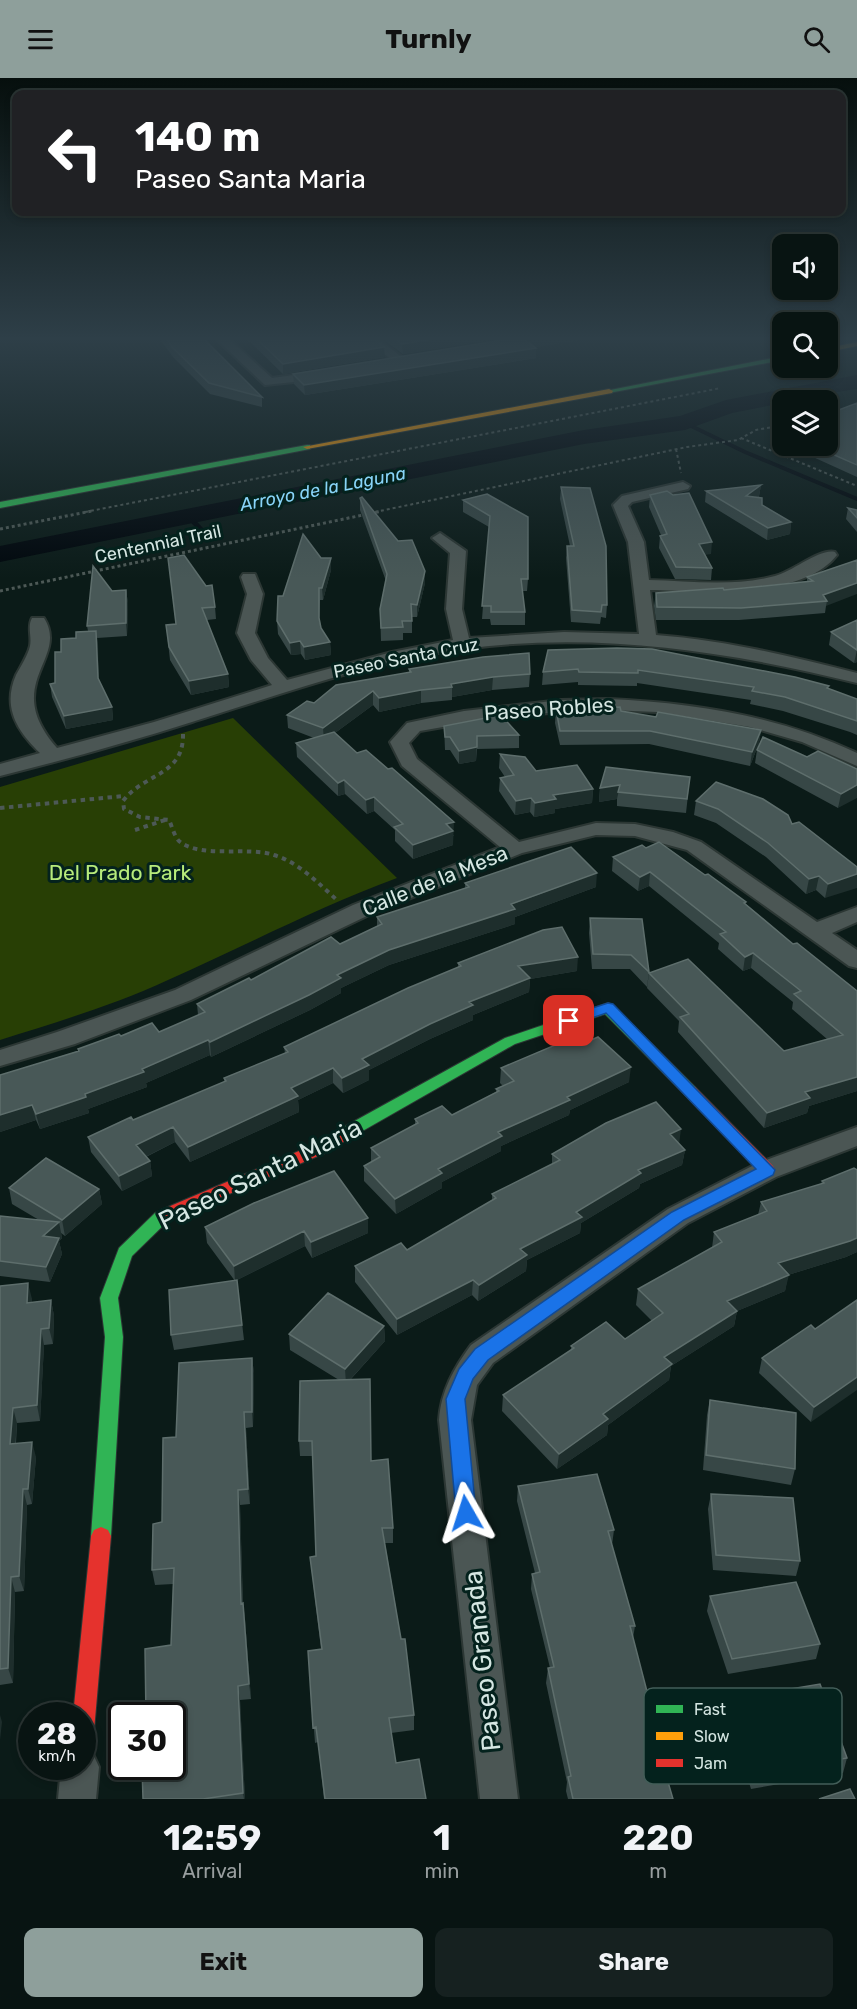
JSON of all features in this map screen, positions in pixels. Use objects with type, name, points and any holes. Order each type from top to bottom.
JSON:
[{"type":"main road","points":[[0,505],[462,418]]},
{"type":"main road","name":"Paseo Santa Maria","points":[[86,1702],[105,1488],[114,1337],[109,1298],[125,1253],[161,1217],[319,1149],[510,1041],[608,1008],[767,1170]]},
{"type":"street","points":[[648,639],[636,542],[620,506],[627,498],[683,486]]},
{"type":"street","points":[[440,538],[458,551],[454,609],[462,644]]},
{"type":"street","points":[[641,585],[739,586],[773,582],[801,572],[829,555]]},
{"type":"street","points":[[249,577],[255,594],[246,633],[260,660],[282,686]]},
{"type":"street","points":[[38,622],[39,646],[20,687],[19,709],[30,733],[53,755]]},
{"type":"street","name":"Paseo Santa Cruz","points":[[0,770],[175,721],[282,686],[384,659],[462,644],[537,638],[648,639],[714,645],[761,653],[857,678]]},
{"type":"street","name":"Paseo Robles","points":[[515,849],[410,762],[399,742],[404,735],[414,727],[504,709],[575,702],[632,703],[689,709],[762,725],[804,737],[857,760]]},
{"type":"street","name":"Calle de la Mesa","points":[[0,1058],[66,1038],[183,995],[354,914],[515,849],[596,829],[635,830],[666,836],[694,846],[857,962]]},
{"type":"street","points":[[816,931],[857,914]]},
{"type":"street","name":"Paseo Granada","points":[[499,1799],[455,1420],[455,1399],[466,1374],[482,1354],[678,1216],[767,1170],[857,1136]]},
{"type":"street","points":[[77,1799],[79,1780]]},
{"type":"path","points":[[0,529],[565,418]]},
{"type":"path","name":"Centennial Trail","points":[[0,591],[676,449],[740,439],[756,430],[772,427]]},
{"type":"path","points":[[740,439],[857,486]]},
{"type":"path","points":[[676,449],[683,486]]},
{"type":"path","points":[[175,721],[182,730],[184,740],[177,761],[168,770],[132,788],[123,801],[124,809],[132,814],[172,822],[178,840],[185,845],[198,849],[259,852],[291,863],[354,914]]},
{"type":"path","points":[[0,808],[125,796]]},
{"type":"path","points":[[135,830],[165,820]]},
{"type":"green space","name":"Del Prado Park","points":[[233,718],[397,878],[310,914],[148,989],[85,1013],[0,1040],[0,787]]},
{"type":"building","points":[[838,418],[857,418],[857,465],[837,456]]},
{"type":"building","points":[[761,485],[746,496],[762,498],[762,505],[791,522],[768,528],[706,491]]},
{"type":"building","points":[[561,487],[590,488],[606,546],[607,605],[602,605],[601,612],[572,610],[567,546],[574,546]]},
{"type":"building","points":[[667,491],[673,495],[689,493],[712,542],[699,544],[712,568],[676,567],[660,536],[667,534],[650,495]]},
{"type":"building","points":[[487,494],[528,517],[528,579],[521,579],[525,612],[491,612],[491,606],[482,606],[490,516],[463,500]]},
{"type":"building","points":[[362,497],[398,541],[412,540],[425,571],[417,605],[411,604],[412,621],[402,621],[403,627],[381,628],[380,609],[387,574],[360,498]]},
{"type":"building","points":[[848,508],[857,510],[857,518]]},
{"type":"building","points":[[303,534],[321,558],[331,558],[322,588],[319,588],[321,628],[330,642],[304,647],[300,641],[290,643],[277,621],[278,596],[283,596]]},
{"type":"building","points":[[184,555],[206,586],[212,585],[215,607],[202,608],[228,674],[189,681],[169,647],[166,625],[176,624],[168,558]]},
{"type":"building","points":[[857,560],[857,583],[823,595],[827,601],[741,608],[657,607],[656,593],[723,588],[724,590],[813,581],[807,577]]},
{"type":"building","points":[[93,566],[112,591],[126,590],[126,623],[87,626]]},
{"type":"building","points":[[857,620],[857,650],[831,632]]},
{"type":"building","points":[[96,631],[98,678],[112,707],[64,716],[50,684],[55,683],[55,652],[61,652],[61,639],[76,638],[76,632]]},
{"type":"building","points":[[652,649],[795,677],[829,686],[827,688],[857,699],[857,721],[785,697],[752,691],[754,687],[638,670],[638,673],[579,672],[578,669],[543,672],[548,650]]},
{"type":"building","points":[[529,653],[530,674],[493,677],[451,684],[452,687],[379,698],[373,691],[323,728],[287,715],[307,701],[314,703],[336,685],[411,672],[409,669],[483,657]]},
{"type":"building","points":[[620,707],[621,711],[656,717],[658,712],[761,730],[752,752],[650,731],[560,731],[556,709]]},
{"type":"building","points":[[501,715],[519,735],[477,736],[477,747],[459,751],[450,737],[445,737],[444,726]]},
{"type":"building","points":[[334,732],[357,753],[366,750],[388,769],[392,768],[454,822],[446,824],[453,831],[413,845],[394,827],[403,824],[374,797],[366,800],[344,780],[338,783],[296,743]]},
{"type":"building","points":[[763,737],[807,757],[818,751],[857,769],[857,785],[841,794],[757,750]]},
{"type":"building","points":[[500,754],[525,757],[536,771],[577,765],[593,789],[553,795],[556,799],[535,803],[531,798],[516,801],[500,778],[514,775]]},
{"type":"building","points":[[606,767],[690,777],[687,799],[618,792],[620,785],[600,788]]},
{"type":"building","points":[[716,782],[763,799],[788,815],[792,824],[799,822],[857,867],[857,874],[828,884],[819,876],[809,879],[768,843],[718,809],[696,801]]},
{"type":"building","points":[[659,842],[746,902],[744,903],[793,944],[797,943],[857,991],[857,1077],[805,1092],[810,1098],[767,1113],[680,1017],[689,1014],[649,973],[688,959],[784,1051],[843,1035],[794,994],[801,991],[753,953],[745,957],[720,934],[726,932],[650,872],[640,877],[613,857],[642,845],[646,848]]},
{"type":"building","points":[[571,847],[597,873],[511,904],[515,909],[389,950],[337,975],[341,978],[309,995],[210,1042],[208,1040],[142,1069],[144,1072],[85,1094],[86,1097],[36,1114],[32,1105],[0,1115],[0,1075],[79,1051],[78,1049],[119,1034],[121,1036],[152,1023],[159,1032],[205,1012],[197,1004],[249,978],[251,980],[331,937],[340,944],[382,924],[377,917],[469,887],[465,883]]},
{"type":"building","points":[[590,918],[642,919],[649,972],[631,955],[593,954]]},
{"type":"building","points":[[562,927],[578,957],[518,966],[530,978],[469,1002],[473,1005],[362,1059],[369,1065],[342,1078],[333,1068],[291,1088],[298,1096],[188,1147],[173,1127],[136,1145],[150,1161],[119,1176],[88,1137],[131,1117],[133,1120],[226,1081],[224,1078],[288,1052],[284,1047],[408,988],[461,966],[458,963],[543,930]]},
{"type":"building","points":[[574,1037],[582,1044],[598,1037],[631,1067],[567,1097],[570,1100],[498,1132],[502,1136],[438,1169],[442,1173],[395,1199],[364,1166],[380,1157],[371,1148],[418,1123],[415,1119],[442,1106],[452,1115],[499,1091],[496,1089],[514,1081],[501,1068]]},
{"type":"building","points":[[656,1102],[681,1129],[670,1134],[685,1150],[638,1170],[641,1173],[576,1212],[582,1217],[520,1249],[527,1255],[479,1285],[473,1280],[397,1319],[355,1266],[401,1243],[407,1250],[496,1198],[492,1194],[560,1160],[552,1154],[606,1123]]},
{"type":"building","points":[[46,1158],[99,1189],[62,1220],[9,1188]]},
{"type":"building","points":[[854,1168],[857,1170],[857,1238],[778,1263],[789,1275],[727,1301],[737,1311],[664,1357],[672,1364],[603,1414],[608,1419],[559,1454],[503,1395],[574,1348],[571,1346],[606,1322],[625,1339],[663,1313],[638,1289],[722,1242],[714,1232],[767,1211],[761,1202],[824,1183],[822,1181]]},
{"type":"building","points":[[334,1171],[368,1218],[311,1242],[304,1231],[234,1266],[205,1227],[254,1203]]},
{"type":"building","points":[[0,1216],[59,1222],[43,1236],[59,1238],[46,1267],[0,1261]]},
{"type":"building","points":[[237,1280],[242,1325],[171,1335],[169,1290]]},
{"type":"building","points":[[28,1283],[27,1303],[51,1300],[49,1328],[41,1329],[37,1405],[13,1408],[10,1444],[32,1442],[28,1489],[23,1489],[19,1576],[11,1577],[8,1668],[0,1669],[0,1286]]},
{"type":"building","points":[[328,1293],[384,1326],[345,1369],[289,1334]]},
{"type":"building","points":[[857,1300],[857,1377],[814,1407],[762,1358],[811,1325],[815,1329]]},
{"type":"building","points":[[252,1358],[252,1412],[244,1412],[248,1489],[238,1490],[241,1604],[243,1603],[249,1684],[238,1686],[243,1793],[203,1799],[143,1799],[142,1780],[186,1780],[186,1702],[146,1702],[145,1649],[171,1645],[174,1568],[152,1570],[153,1524],[162,1522],[163,1438],[176,1437],[179,1363]]},
{"type":"building","points":[[370,1379],[371,1461],[388,1459],[393,1528],[382,1528],[401,1639],[405,1639],[414,1715],[389,1718],[396,1763],[419,1759],[426,1799],[325,1799],[316,1727],[313,1728],[308,1651],[322,1649],[310,1557],[316,1556],[312,1441],[299,1441],[300,1381]]},
{"type":"building","points":[[710,1400],[796,1413],[795,1469],[706,1455]]},
{"type":"building","points":[[597,1474],[614,1530],[608,1531],[635,1626],[630,1626],[646,1688],[644,1688],[644,1784],[669,1784],[673,1799],[573,1799],[568,1777],[571,1776],[548,1668],[554,1667],[532,1574],[540,1572],[518,1486]]},
{"type":"building","points":[[711,1494],[793,1498],[800,1561],[716,1555]]},
{"type":"building","points":[[796,1582],[820,1644],[732,1659],[710,1596]]},
{"type":"building","points":[[820,1684],[821,1688],[796,1688]]},
{"type":"building","points":[[842,1744],[847,1758],[842,1759]]},
{"type":"building","points":[[850,1789],[855,1799],[819,1799]]},
{"type":"waterway","name":"Arroyo de la Laguna","points":[[0,554],[584,437],[685,423],[697,418]]},
{"type":"waterway","points":[[685,423],[745,452],[857,499]]},
{"type":"waterway","points":[[189,517],[210,539]]},
{"type":"traffic: fast","points":[[0,505],[307,447]]},
{"type":"traffic: fast","points":[[339,1137],[510,1041],[608,1008],[690,1091]]},
{"type":"traffic: fast","points":[[101,1536],[114,1337],[109,1298],[125,1253],[161,1217],[167,1214]]},
{"type":"traffic: slow","points":[[307,447],[462,418]]},
{"type":"traffic: jam","points":[[690,1091],[767,1170]]},
{"type":"traffic: jam","points":[[167,1214],[319,1149],[339,1137]]},
{"type":"traffic: jam","points":[[86,1702],[101,1536]]},
{"type":"route","points":[[466,1513],[455,1420],[455,1399],[466,1374],[482,1354],[678,1216],[767,1170],[608,1008],[569,1021]]}]
